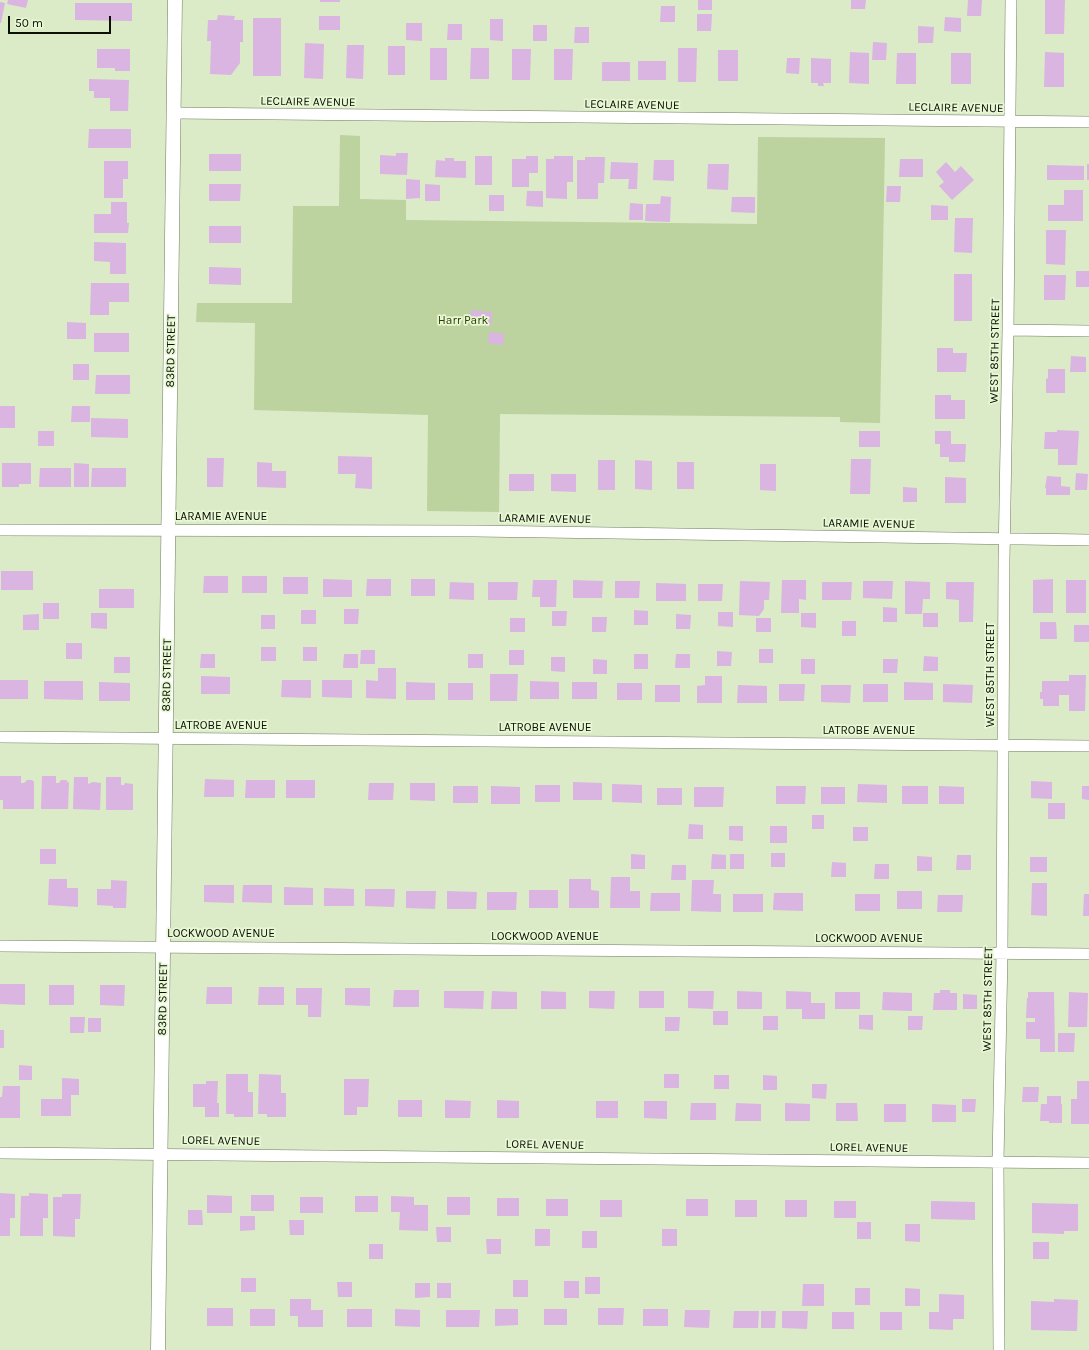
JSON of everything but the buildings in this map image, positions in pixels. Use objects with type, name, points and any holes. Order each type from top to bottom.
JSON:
[{"type":"street","name":"83RD STREET","points":[[158,1350],[175,0]]},
{"type":"street","name":"WEST 85TH STREET","points":[[999,1350],[998,1162],[1002,953],[1011,0]]},
{"type":"street","name":"LECLAIRE AVENUE","points":[[174,113],[1089,122]]},
{"type":"street","points":[[1008,330],[1089,330]]},
{"type":"street","name":"LARAMIE AVENUE","points":[[0,530],[475,531],[1089,540]]},
{"type":"street","name":"LATROBE AVENUE","points":[[0,737],[1089,746]]},
{"type":"street","name":"LOCKWOOD AVENUE","points":[[0,946],[1089,954]]},
{"type":"street","name":"LOREL AVENUE","points":[[0,1152],[1089,1163]]},
{"type":"green space","name":"Harr Park","points":[[340,135],[360,136],[360,199],[406,200],[406,220],[757,224],[758,137],[885,138],[880,423],[840,422],[840,417],[500,414],[499,512],[427,511],[428,415],[254,410],[255,323],[196,322],[197,303],[292,303],[293,206],[339,206]]}]
